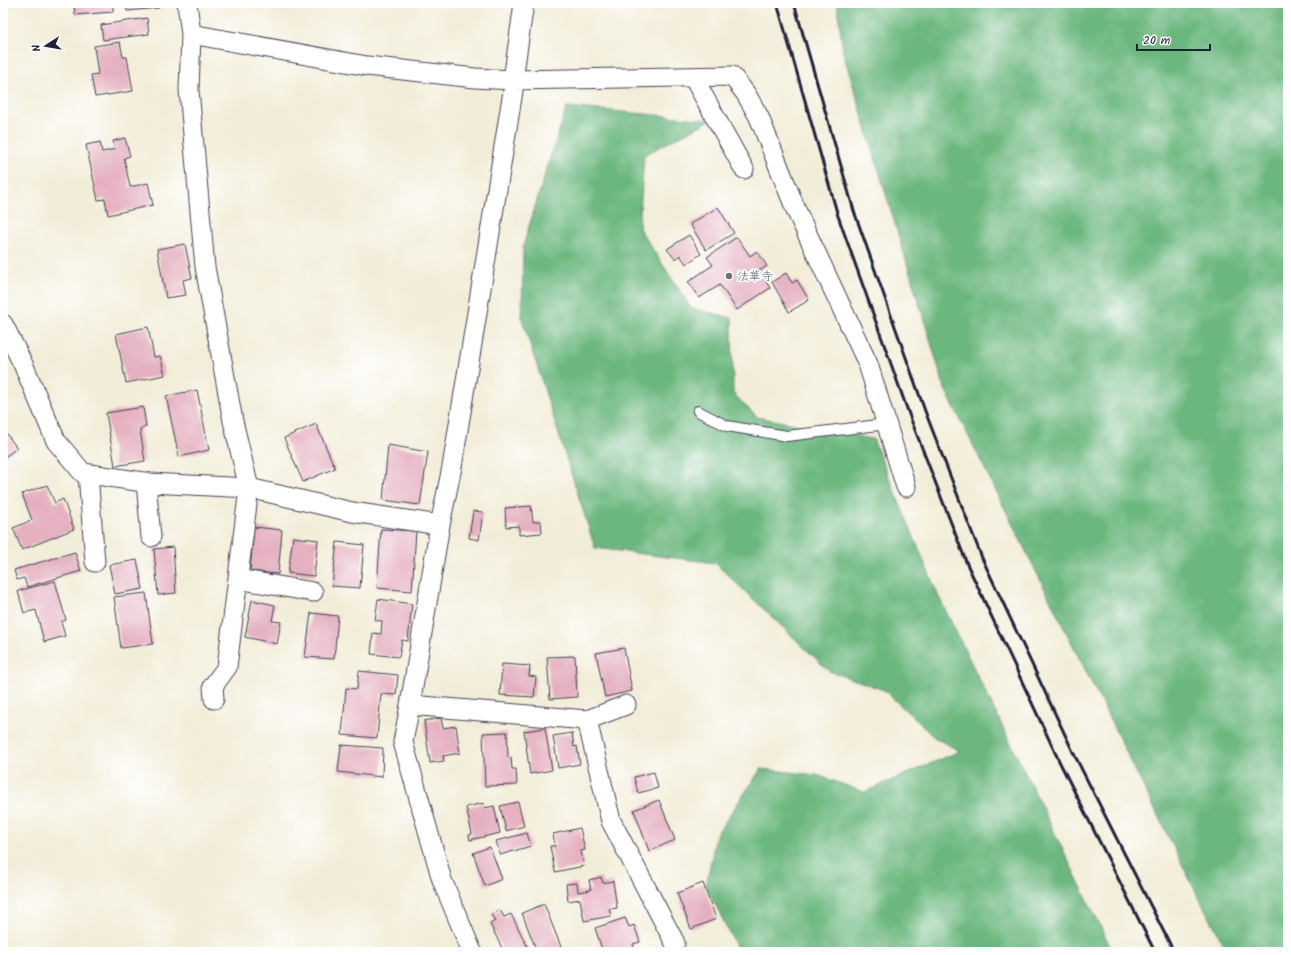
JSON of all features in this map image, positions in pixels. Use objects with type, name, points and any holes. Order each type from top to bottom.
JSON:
[{"type":"street","points":[[186,3],[191,34],[188,90],[205,267],[233,421],[249,488],[227,667],[213,686],[214,699]]},
{"type":"street","points":[[472,952],[442,880],[403,742],[440,525],[452,467],[513,91],[513,80],[524,3]]},
{"type":"street","points":[[191,34],[367,66],[475,78],[513,80],[732,76],[746,94],[759,117],[796,210],[868,364],[906,487]]},
{"type":"street","points":[[693,77],[744,169]]},
{"type":"street","points":[[3,324],[23,364],[56,441],[83,473],[146,482],[249,488],[352,512],[440,525]]},
{"type":"street","points":[[88,474],[95,562]]},
{"type":"street","points":[[146,482],[151,537]]},
{"type":"street","points":[[238,579],[313,592]]},
{"type":"street","points":[[410,705],[587,720],[626,705]]},
{"type":"street","points":[[587,720],[611,821],[675,943]]},
{"type":"lane","points":[[698,411],[727,426],[787,436],[887,424]]},
{"type":"green space","points":[[837,3],[1288,3],[1288,952],[1228,952],[1197,894],[945,389],[843,52]]},
{"type":"green space","points":[[567,107],[711,120],[644,155],[639,228],[691,308],[732,318],[733,393],[757,417],[873,439],[938,595],[1113,952],[739,952],[706,886],[716,835],[761,769],[817,775],[864,792],[960,751],[935,738],[884,690],[829,671],[715,563],[595,548],[522,319],[523,246]]},
{"type":"building","points":[[74,3],[113,3],[113,12],[75,15]]},
{"type":"building","points":[[126,3],[159,3],[159,8],[127,11]]},
{"type":"building","points":[[147,18],[149,34],[103,40],[101,25]]},
{"type":"building","points":[[120,42],[123,57],[127,57],[133,91],[95,97],[91,75],[98,74],[94,46]]},
{"type":"building","points":[[125,138],[130,156],[124,158],[130,187],[148,183],[153,205],[108,215],[105,199],[98,200],[86,145],[100,142],[102,152],[115,149],[113,141]]},
{"type":"building","points":[[718,207],[734,233],[706,250],[690,224]]},
{"type":"building","points":[[689,235],[701,254],[686,264],[680,255],[675,259],[667,249]]},
{"type":"building","name":"法華寺","points":[[737,237],[750,256],[757,251],[767,266],[759,271],[770,288],[737,310],[720,285],[699,298],[688,282],[713,265],[707,257]]},
{"type":"building","points":[[185,244],[192,278],[183,280],[186,295],[166,298],[157,249]]},
{"type":"building","points":[[786,273],[792,283],[797,280],[809,300],[789,312],[772,282]]},
{"type":"building","points":[[148,327],[154,357],[160,356],[165,375],[126,383],[116,334]]},
{"type":"building","points":[[197,390],[209,450],[179,457],[166,396]]},
{"type":"building","points":[[143,407],[146,426],[140,430],[145,461],[115,466],[106,413]]},
{"type":"building","points":[[316,424],[335,468],[303,482],[284,438]]},
{"type":"building","points":[[3,429],[17,448],[3,458]]},
{"type":"building","points":[[388,445],[428,452],[420,505],[383,500]]},
{"type":"building","points":[[47,485],[55,503],[63,499],[74,529],[22,550],[13,528],[32,520],[22,494]]},
{"type":"building","points":[[531,506],[533,522],[541,521],[542,533],[519,535],[519,526],[506,527],[505,508]]},
{"type":"building","points":[[473,511],[483,512],[479,540],[469,538]]},
{"type":"building","points":[[254,527],[282,530],[278,574],[250,571]]},
{"type":"building","points":[[381,529],[416,531],[412,591],[377,588]]},
{"type":"building","points":[[293,537],[318,540],[314,576],[288,573]]},
{"type":"building","points":[[337,542],[364,545],[360,588],[332,586]]},
{"type":"building","points":[[173,547],[176,593],[158,595],[154,549]]},
{"type":"building","points":[[75,552],[81,571],[27,587],[24,578],[17,580],[14,570]]},
{"type":"building","points":[[137,560],[143,589],[115,594],[109,565]]},
{"type":"building","points":[[55,581],[66,620],[61,622],[65,636],[44,642],[36,610],[24,613],[18,591]]},
{"type":"building","points":[[146,593],[153,644],[121,648],[114,597]]},
{"type":"building","points":[[378,599],[412,604],[408,641],[402,640],[399,657],[371,654],[373,633],[381,634],[382,621],[375,620]]},
{"type":"building","points":[[252,600],[275,605],[272,621],[281,622],[277,644],[245,637]]},
{"type":"building","points":[[311,613],[338,616],[334,659],[305,657]]},
{"type":"building","points":[[624,648],[632,691],[605,697],[596,653]]},
{"type":"building","points":[[575,656],[577,697],[550,699],[547,657]]},
{"type":"building","points":[[502,664],[530,666],[529,676],[536,677],[534,697],[500,695]]},
{"type":"building","points":[[359,671],[398,675],[396,695],[381,694],[377,738],[342,735],[346,688],[357,689]]},
{"type":"building","points":[[441,718],[443,728],[456,726],[460,753],[443,756],[444,761],[430,763],[424,721]]},
{"type":"building","points":[[545,728],[552,770],[530,774],[524,731]]},
{"type":"building","points":[[507,732],[508,758],[511,757],[512,769],[516,769],[517,785],[485,786],[483,733]]},
{"type":"building","points":[[572,733],[574,747],[577,746],[580,764],[558,768],[553,736]]},
{"type":"building","points":[[341,745],[383,748],[382,777],[338,772]]},
{"type":"building","points":[[654,772],[658,788],[638,793],[634,777]]},
{"type":"building","points":[[659,800],[675,840],[649,851],[634,810]]},
{"type":"building","points":[[518,802],[524,826],[506,831],[500,806]]},
{"type":"building","points":[[484,803],[485,808],[494,806],[500,833],[470,840],[469,835],[472,834],[466,807]]},
{"type":"building","points":[[580,828],[585,850],[581,851],[584,866],[555,872],[550,846],[555,846],[553,834]]},
{"type":"building","points":[[527,833],[531,846],[500,855],[496,841]]},
{"type":"building","points":[[490,847],[502,879],[485,886],[473,853]]},
{"type":"building","points":[[601,877],[603,883],[613,881],[617,908],[609,909],[611,916],[584,921],[580,899],[568,901],[566,884],[577,883],[578,892],[591,890],[589,880]]},
{"type":"building","points":[[703,883],[716,919],[691,929],[677,893]]},
{"type":"building","points":[[544,904],[563,952],[537,952],[522,913]]},
{"type":"building","points":[[500,910],[504,917],[511,914],[530,952],[504,952],[490,924],[495,921],[491,914]]},
{"type":"building","points":[[625,918],[629,927],[634,925],[640,942],[633,944],[635,951],[603,952],[595,928]]},
{"type":"railway","points":[[777,3],[838,216],[910,417],[967,564],[1060,763],[1155,952]]},
{"type":"railway","points":[[794,3],[854,211],[925,411],[982,558],[1075,756],[1174,952]]},
{"type":"place","name":"法華寺","points":[[729,276]]}]
